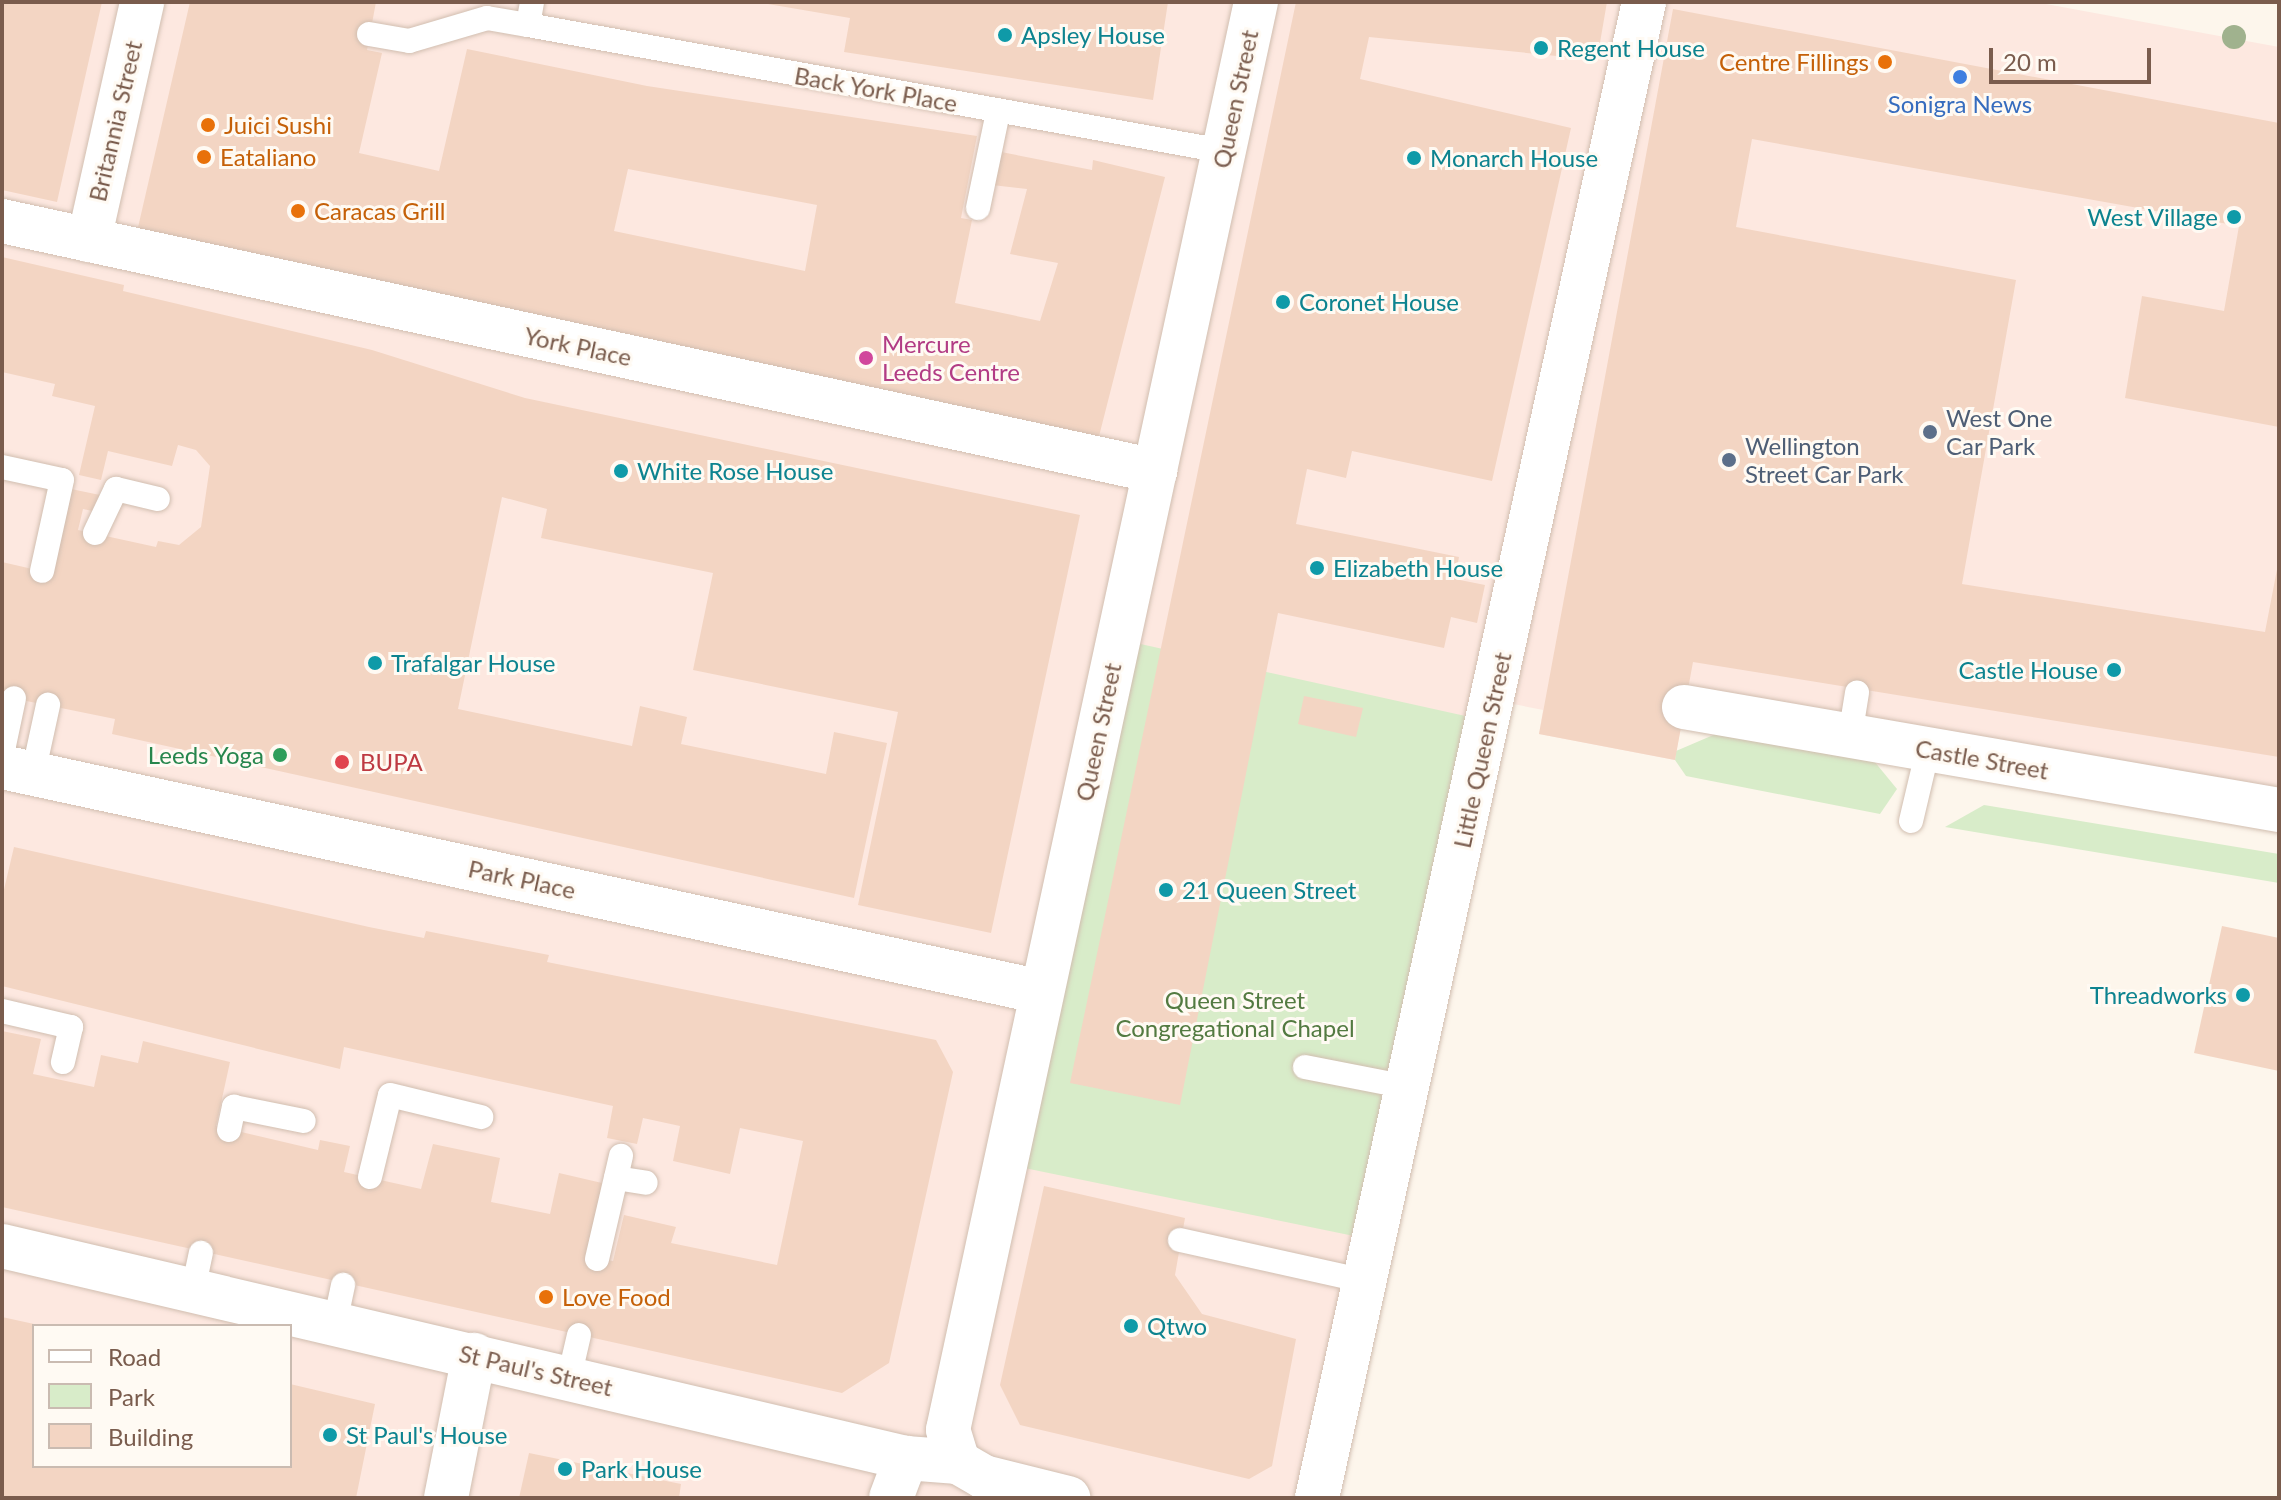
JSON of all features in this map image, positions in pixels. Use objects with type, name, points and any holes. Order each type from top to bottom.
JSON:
[{"type":"street","name":"Britannia Street","points":[[89,240],[142,2]]},
{"type":"street","name":"Queen Street","points":[[958,1462],[948,1430],[1256,2]]},
{"type":"street","name":"Little Queen Street","points":[[1317,1498],[1644,2]]},
{"type":"street","name":"York Place","points":[[2,221],[1155,471]]},
{"type":"street","name":"Castle Street","points":[[1684,707],[2279,810]]},
{"type":"street","name":"Park Place","points":[[12,765],[1042,992]]},
{"type":"street","name":"St Paul's Street","points":[[2,1246],[197,1272],[339,1304],[474,1355],[569,1378],[899,1478],[958,1462],[984,1477],[1068,1498]]},
{"type":"street","points":[[446,1498],[474,1355]]},
{"type":"lane","name":"Back York Place","points":[[369,34],[409,41],[487,18],[530,14],[998,112],[1223,151]]},
{"type":"lane","points":[[978,208],[998,112]]},
{"type":"lane","points":[[2,467],[62,480],[42,571]]},
{"type":"lane","points":[[95,533],[116,489],[158,499]]},
{"type":"lane","points":[[1850,736],[1857,693]]},
{"type":"lane","points":[[12,765],[14,698]]},
{"type":"lane","points":[[12,765],[48,705]]},
{"type":"lane","points":[[1911,821],[1928,749]]},
{"type":"lane","points":[[2,1011],[71,1027],[63,1062]]},
{"type":"lane","points":[[1305,1067],[1407,1087]]},
{"type":"lane","points":[[370,1177],[390,1095],[481,1117]]},
{"type":"lane","points":[[229,1130],[234,1107],[304,1121]]},
{"type":"lane","points":[[597,1259],[619,1167],[646,1183]]},
{"type":"lane","points":[[1180,1240],[1365,1281]]},
{"type":"lane","points":[[569,1378],[579,1335]]},
{"type":"shaded area","points":[[2,2],[2035,2],[2279,47],[2279,810],[1684,708],[1675,760],[1539,734],[1543,710],[1493,700],[1317,1498],[2,1498]]},
{"type":"green space","name":"Queen Street Congregational Chapel","points":[[1118,639],[1488,721],[1388,1243],[1005,1164]]},
{"type":"green space","points":[[1718,733],[1874,761],[1897,789],[1880,814],[1686,776],[1675,760],[1676,751]]},
{"type":"green space","points":[[1984,805],[2279,854],[2279,883],[1945,827]]},
{"type":"building","points":[[2,2],[102,2],[57,202],[2,190]]},
{"type":"building","points":[[190,2],[376,2],[367,50],[382,53],[359,153],[439,171],[467,49],[647,86],[977,136],[961,218],[972,220],[955,303],[1040,321],[1058,263],[1010,254],[1027,189],[992,185],[996,151],[1092,170],[1093,160],[1165,177],[1095,452],[136,236]],"holes":[[[628,169],[817,205],[805,271],[614,231]]]},
{"type":"building","name":"Apsley House","points":[[756,2],[1168,2],[1153,100],[844,52],[850,18]]},
{"type":"building","points":[[1296,2],[1607,2],[1597,60],[1369,37],[1360,79],[1571,128],[1492,481],[1352,451],[1346,478],[1307,469],[1296,524],[1459,557],[1455,579],[1485,585],[1477,623],[1451,617],[1444,648],[1278,613],[1180,1105],[1070,1083]]},
{"type":"building","points":[[1673,9],[2279,123],[2279,427],[2125,398],[2142,296],[2224,311],[2239,226],[1752,139],[1736,227],[2016,280],[1962,584],[2265,632],[2279,559],[2279,757],[1693,662],[1675,760],[1539,734]]},
{"type":"building","points":[[2,257],[124,285],[123,291],[372,350],[525,398],[1080,515],[991,933],[858,905],[898,712],[693,670],[713,573],[541,538],[547,509],[502,497],[458,709],[632,746],[640,706],[687,717],[681,744],[826,774],[834,732],[887,743],[854,898],[112,734],[115,719],[2,696],[2,562],[54,574],[71,489],[100,495],[97,512],[83,509],[78,530],[156,547],[158,541],[179,545],[201,527],[210,466],[196,450],[178,445],[172,466],[108,451],[101,480],[79,475],[95,406],[52,396],[55,384],[2,372]]},
{"type":"building","points":[[1304,696],[1363,708],[1356,737],[1298,724]]},
{"type":"building","points":[[14,847],[369,927],[424,938],[426,931],[549,955],[547,962],[936,1040],[953,1072],[889,1363],[842,1393],[2,1207],[2,1031],[41,1039],[33,1074],[94,1087],[101,1055],[138,1063],[143,1041],[230,1062],[216,1126],[318,1150],[320,1140],[350,1146],[344,1172],[421,1189],[433,1144],[500,1158],[491,1202],[550,1214],[559,1173],[602,1183],[587,1257],[613,1261],[624,1215],[676,1227],[671,1243],[777,1265],[803,1141],[740,1128],[730,1174],[673,1161],[680,1126],[643,1118],[637,1144],[607,1138],[613,1106],[344,1047],[340,1069],[2,986],[2,898]]},
{"type":"building","name":"Threadworks","points":[[2222,926],[2279,938],[2279,1071],[2194,1053]]},
{"type":"building","name":"Qtwo","points":[[1044,1186],[1185,1218],[1175,1275],[1202,1314],[1296,1339],[1272,1466],[1249,1479],[1020,1425],[1000,1385]]},
{"type":"building","name":"St Paul's House","points":[[2,1317],[34,1324],[32,1468],[292,1468],[292,1384],[375,1404],[356,1498],[2,1498]]},
{"type":"building","name":"Park House","points":[[529,1453],[681,1484],[679,1498],[519,1498]]},
{"type":"place","name":"Apsley House","points":[[1005,35]]},
{"type":"place","name":"Regent House","points":[[1541,48]]},
{"type":"place","name":"Centre Fillings","points":[[1885,62]]},
{"type":"place","name":"Sonigra News","points":[[1960,77]]},
{"type":"place","name":"Juici Sushi","points":[[208,125]]},
{"type":"place","name":"Eataliano","points":[[204,157]]},
{"type":"place","name":"Monarch House","points":[[1414,158]]},
{"type":"place","name":"Caracas Grill","points":[[298,211]]},
{"type":"place","name":"West Village","points":[[2234,217]]},
{"type":"place","name":"Coronet House","points":[[1283,302]]},
{"type":"place","name":"Mercure Leeds Centre","points":[[866,358]]},
{"type":"place","name":"West One Car Park","points":[[1930,432]]},
{"type":"place","name":"Wellington Street Car Park","points":[[1729,460]]},
{"type":"place","name":"White Rose House","points":[[621,471]]},
{"type":"place","name":"Elizabeth House","points":[[1317,568]]},
{"type":"place","name":"Trafalgar House","points":[[375,663]]},
{"type":"place","name":"Castle House","points":[[2114,670]]},
{"type":"place","name":"Leeds Yoga","points":[[280,755]]},
{"type":"place","name":"BUPA","points":[[342,762]]},
{"type":"place","name":"21 Queen Street","points":[[1166,890]]},
{"type":"place","name":"Threadworks","points":[[2243,995]]},
{"type":"place","name":"Love Food","points":[[546,1297]]},
{"type":"place","name":"Qtwo","points":[[1131,1326]]},
{"type":"place","name":"St Paul's House","points":[[330,1435]]},
{"type":"place","name":"Park House","points":[[565,1469]]}]
